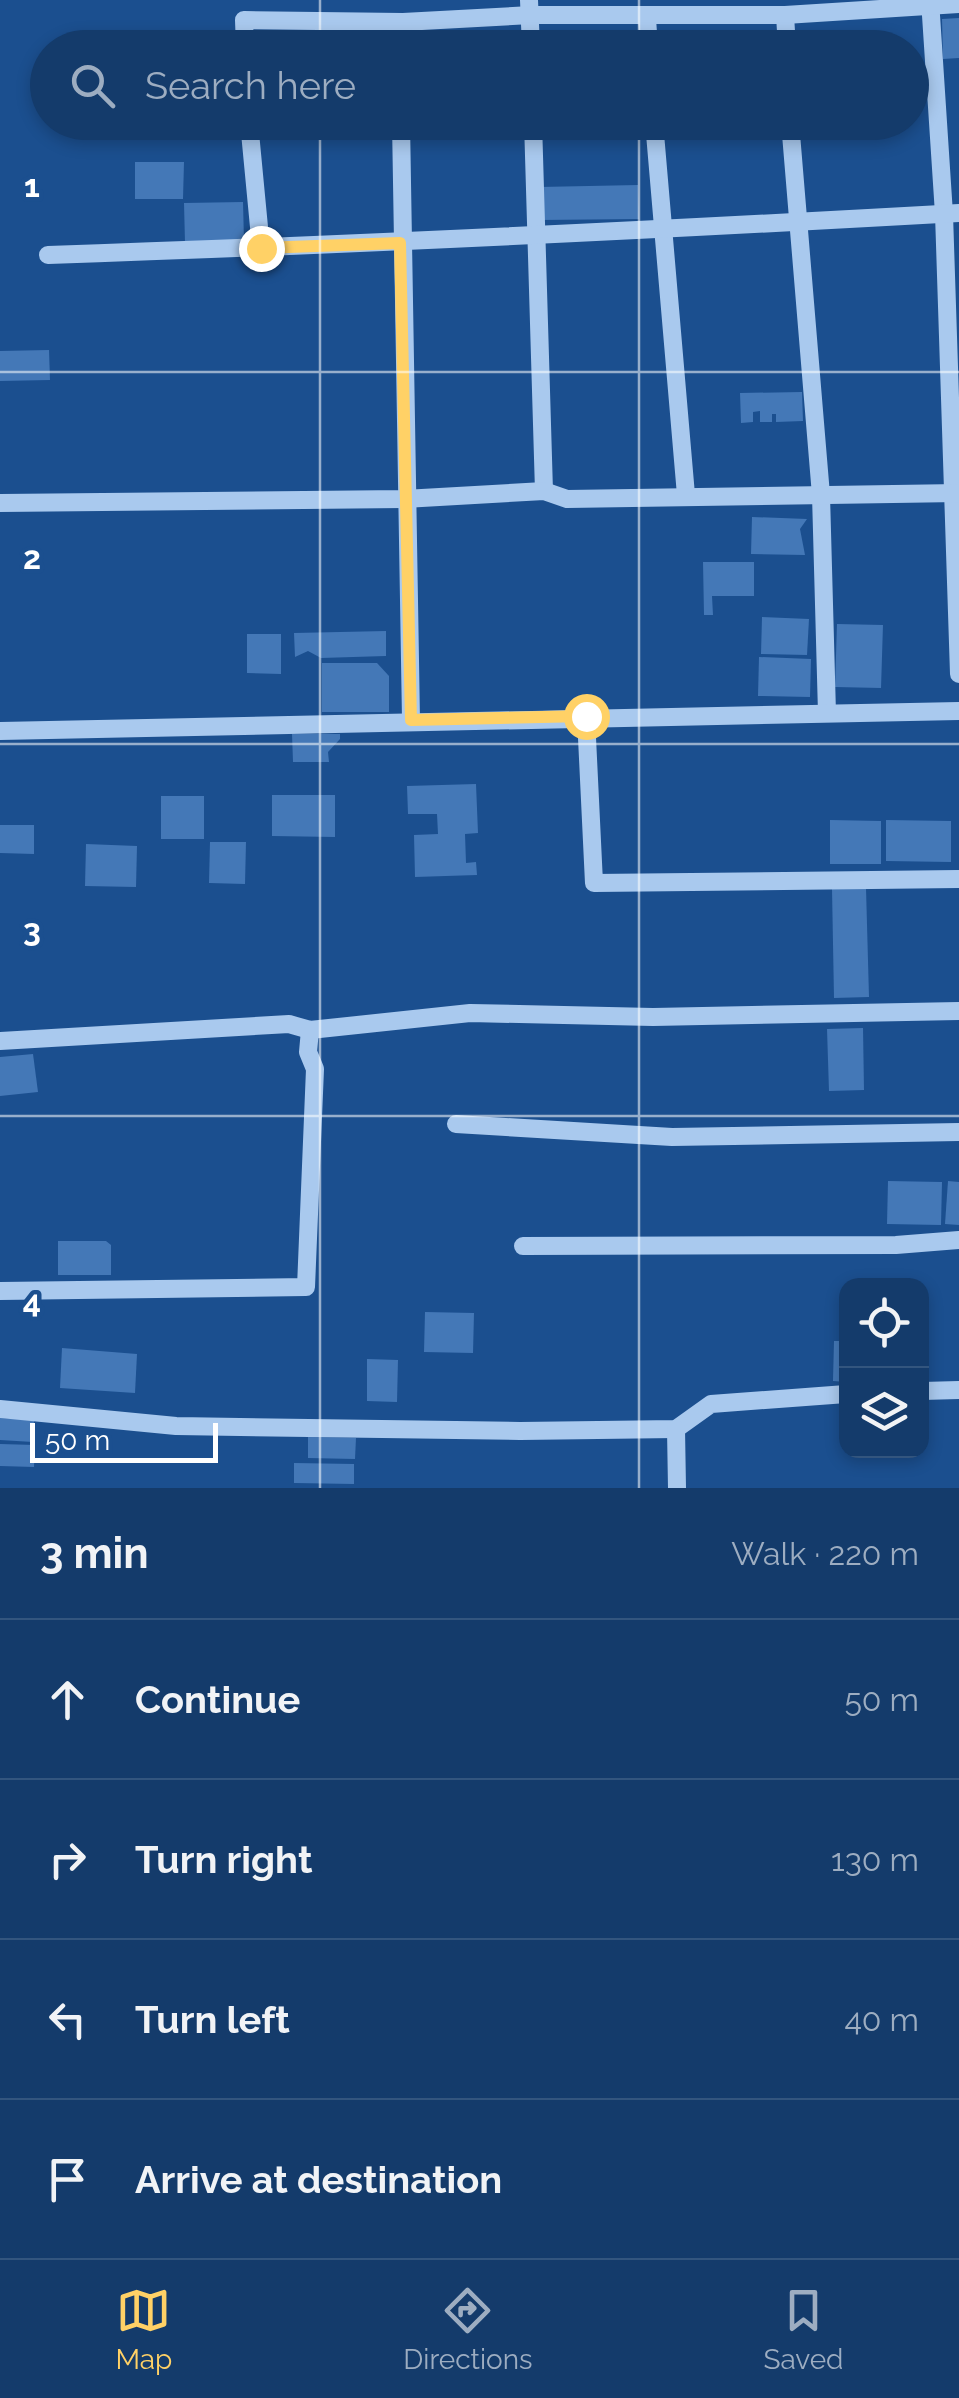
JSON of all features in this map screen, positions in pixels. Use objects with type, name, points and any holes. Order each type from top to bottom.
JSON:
[{"type":"street","points":[[930,3],[951,214],[959,674]]},
{"type":"street","points":[[244,30],[244,20],[403,22],[530,8],[646,18],[785,15],[959,4]]},
{"type":"street","points":[[785,15],[786,30]]},
{"type":"street","points":[[646,18],[647,30]]},
{"type":"street","points":[[403,22],[403,30]]},
{"type":"street","points":[[251,140],[261,248]]},
{"type":"street","points":[[402,140],[404,499],[411,720]]},
{"type":"street","points":[[533,140],[544,491]]},
{"type":"street","points":[[655,140],[686,495]]},
{"type":"street","points":[[791,140],[821,495],[828,713]]},
{"type":"street","points":[[48,255],[535,238],[795,219],[951,214]]},
{"type":"street","points":[[0,503],[404,499],[544,491],[567,499],[956,493]]},
{"type":"street","points":[[0,731],[959,711]]},
{"type":"street","points":[[586,716],[594,883],[959,879]]},
{"type":"street","points":[[0,1041],[289,1024],[310,1030],[470,1013],[652,1018],[959,1011]]},
{"type":"street","points":[[0,1292],[306,1287],[315,1069],[308,1052],[310,1030]]},
{"type":"street","points":[[456,1124],[672,1137],[959,1132]]},
{"type":"street","points":[[523,1246],[896,1245],[959,1240]]},
{"type":"street","points":[[929,1391],[959,1390]]},
{"type":"street","points":[[0,1408],[176,1426],[520,1432],[676,1428],[712,1404],[839,1395]]},
{"type":"street","points":[[676,1428],[676,1488]]},
{"type":"building","points":[[959,18],[959,58],[943,59],[942,19]]},
{"type":"building","points":[[135,162],[184,162],[183,199],[135,199]]},
{"type":"building","points":[[638,185],[639,219],[540,220],[539,187]]},
{"type":"building","points":[[243,202],[244,241],[185,243],[184,203]]},
{"type":"building","points":[[49,350],[50,380],[0,381],[0,351]]},
{"type":"building","points":[[802,392],[803,421],[776,422],[776,414],[772,414],[772,422],[760,422],[760,411],[753,412],[753,422],[741,423],[740,393]]},
{"type":"building","points":[[752,517],[807,519],[800,529],[805,555],[751,554]]},
{"type":"building","points":[[703,562],[754,562],[754,596],[712,596],[713,615],[704,615]]},
{"type":"building","points":[[762,617],[809,619],[807,655],[761,654]]},
{"type":"building","points":[[837,624],[883,625],[881,688],[835,687]]},
{"type":"building","points":[[386,631],[386,656],[321,658],[308,651],[295,657],[294,633]]},
{"type":"building","points":[[247,634],[281,634],[281,674],[247,673]]},
{"type":"building","points":[[759,657],[811,659],[810,697],[758,696]]},
{"type":"building","points":[[322,663],[377,663],[389,676],[389,712],[322,712]]},
{"type":"building","points":[[292,734],[340,734],[340,739],[328,752],[329,762],[293,762]]},
{"type":"building","points":[[476,784],[478,833],[465,834],[466,863],[476,862],[477,875],[415,877],[414,835],[438,834],[437,814],[408,814],[407,786]]},
{"type":"building","points":[[272,795],[335,795],[335,837],[272,836]]},
{"type":"building","points":[[161,796],[204,796],[204,839],[161,839]]},
{"type":"building","points":[[830,820],[881,821],[881,864],[830,864]]},
{"type":"building","points":[[886,820],[951,821],[951,862],[886,861]]},
{"type":"building","points":[[0,825],[34,825],[34,854],[0,853]]},
{"type":"building","points":[[210,842],[246,842],[245,884],[209,883]]},
{"type":"building","points":[[86,844],[137,846],[136,887],[85,886]]},
{"type":"building","points":[[866,888],[869,997],[834,998],[832,889]]},
{"type":"building","points":[[863,1028],[864,1090],[829,1091],[827,1029]]},
{"type":"building","points":[[33,1054],[38,1092],[0,1096],[0,1057]]},
{"type":"building","points":[[888,1181],[942,1182],[941,1225],[887,1224]]},
{"type":"building","points":[[948,1181],[959,1182],[959,1225],[945,1224]]},
{"type":"building","points":[[58,1241],[106,1241],[111,1245],[111,1275],[58,1275]]},
{"type":"building","points":[[425,1312],[474,1313],[473,1353],[424,1352]]},
{"type":"building","points":[[834,1341],[839,1341],[839,1381],[833,1381]]},
{"type":"building","points":[[62,1348],[137,1354],[135,1393],[60,1388]]},
{"type":"building","points":[[367,1359],[398,1360],[397,1402],[367,1401]]},
{"type":"building","points":[[0,1418],[34,1420],[33,1442],[0,1440]]},
{"type":"building","points":[[308,1437],[356,1438],[355,1459],[308,1458]]},
{"type":"building","points":[[0,1444],[35,1445],[34,1467],[0,1466]]},
{"type":"building","points":[[294,1463],[354,1464],[354,1484],[294,1483]]},
{"type":"route","points":[[261,248],[400,243],[411,720],[586,716]]}]
